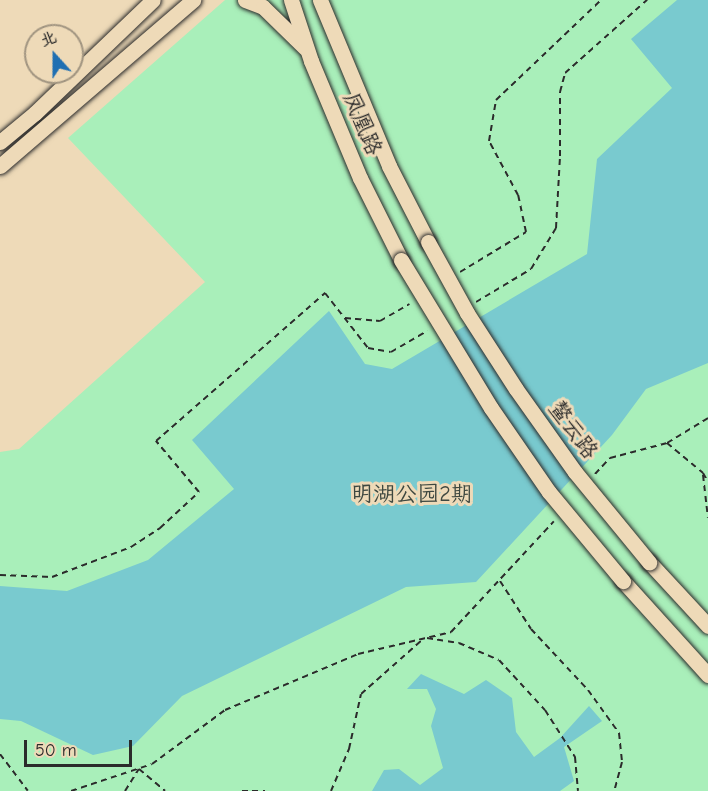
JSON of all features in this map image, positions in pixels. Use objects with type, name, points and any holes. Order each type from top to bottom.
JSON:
[{"type":"street","points":[[0,142],[35,113],[153,0]]},
{"type":"street","points":[[0,166],[193,0]]},
{"type":"street","points":[[245,0],[263,7],[308,51]]},
{"type":"street","name":"凤凰路","points":[[291,0],[308,51],[360,178],[401,260],[490,408],[549,492],[623,581],[708,675]]},
{"type":"street","name":"凤凰路","points":[[320,0],[389,166],[428,242]]},
{"type":"street","points":[[328,0],[331,28]]},
{"type":"street","name":"鳌云路","points":[[428,242],[467,313],[516,389],[575,472],[649,562],[708,626]]},
{"type":"path","points":[[458,273],[526,232],[518,195],[489,141],[496,100],[601,0]]},
{"type":"path","points":[[469,307],[531,269],[556,228],[560,92],[565,73],[648,0]]},
{"type":"path","points":[[0,575],[52,577],[131,547],[160,528],[199,492],[156,441],[325,293],[368,348],[391,352],[430,329]]},
{"type":"path","points":[[344,318],[380,321],[410,303]]},
{"type":"path","points":[[594,475],[610,458],[667,443],[708,418]]},
{"type":"path","points":[[667,443],[703,473],[708,482]]},
{"type":"path","points":[[703,473],[708,518]]},
{"type":"path","points":[[71,791],[152,764],[225,710],[358,654],[451,632],[555,519]]},
{"type":"path","points":[[500,581],[531,629],[588,690],[619,733],[622,762],[614,791]]},
{"type":"path","points":[[331,791],[349,749],[362,694],[425,638],[459,643],[499,660],[545,710],[575,758],[578,791]]},
{"type":"path","points":[[0,754],[28,791]]},
{"type":"path","points":[[125,791],[139,769]]},
{"type":"path","points":[[139,769],[165,791]]},
{"type":"path","points":[[242,791],[265,791]]},
{"type":"green space","name":"明湖公园2期","points":[[225,0],[708,0],[708,791],[0,791],[0,452],[19,449],[205,282],[68,138]]},
{"type":"water","points":[[677,0],[708,0],[708,363],[646,389],[612,435],[476,582],[406,587],[182,696],[133,746],[93,755],[21,721],[0,719],[0,586],[67,591],[148,560],[234,489],[192,440],[329,311],[365,364],[392,369],[587,254],[597,159],[672,88],[631,39]]},
{"type":"water","points":[[421,674],[464,694],[486,680],[512,698],[516,732],[534,757],[560,738],[589,706],[602,721],[564,747],[574,781],[560,791],[372,791],[384,770],[399,769],[420,785],[443,768],[431,726],[436,709],[427,689],[407,689]]}]
